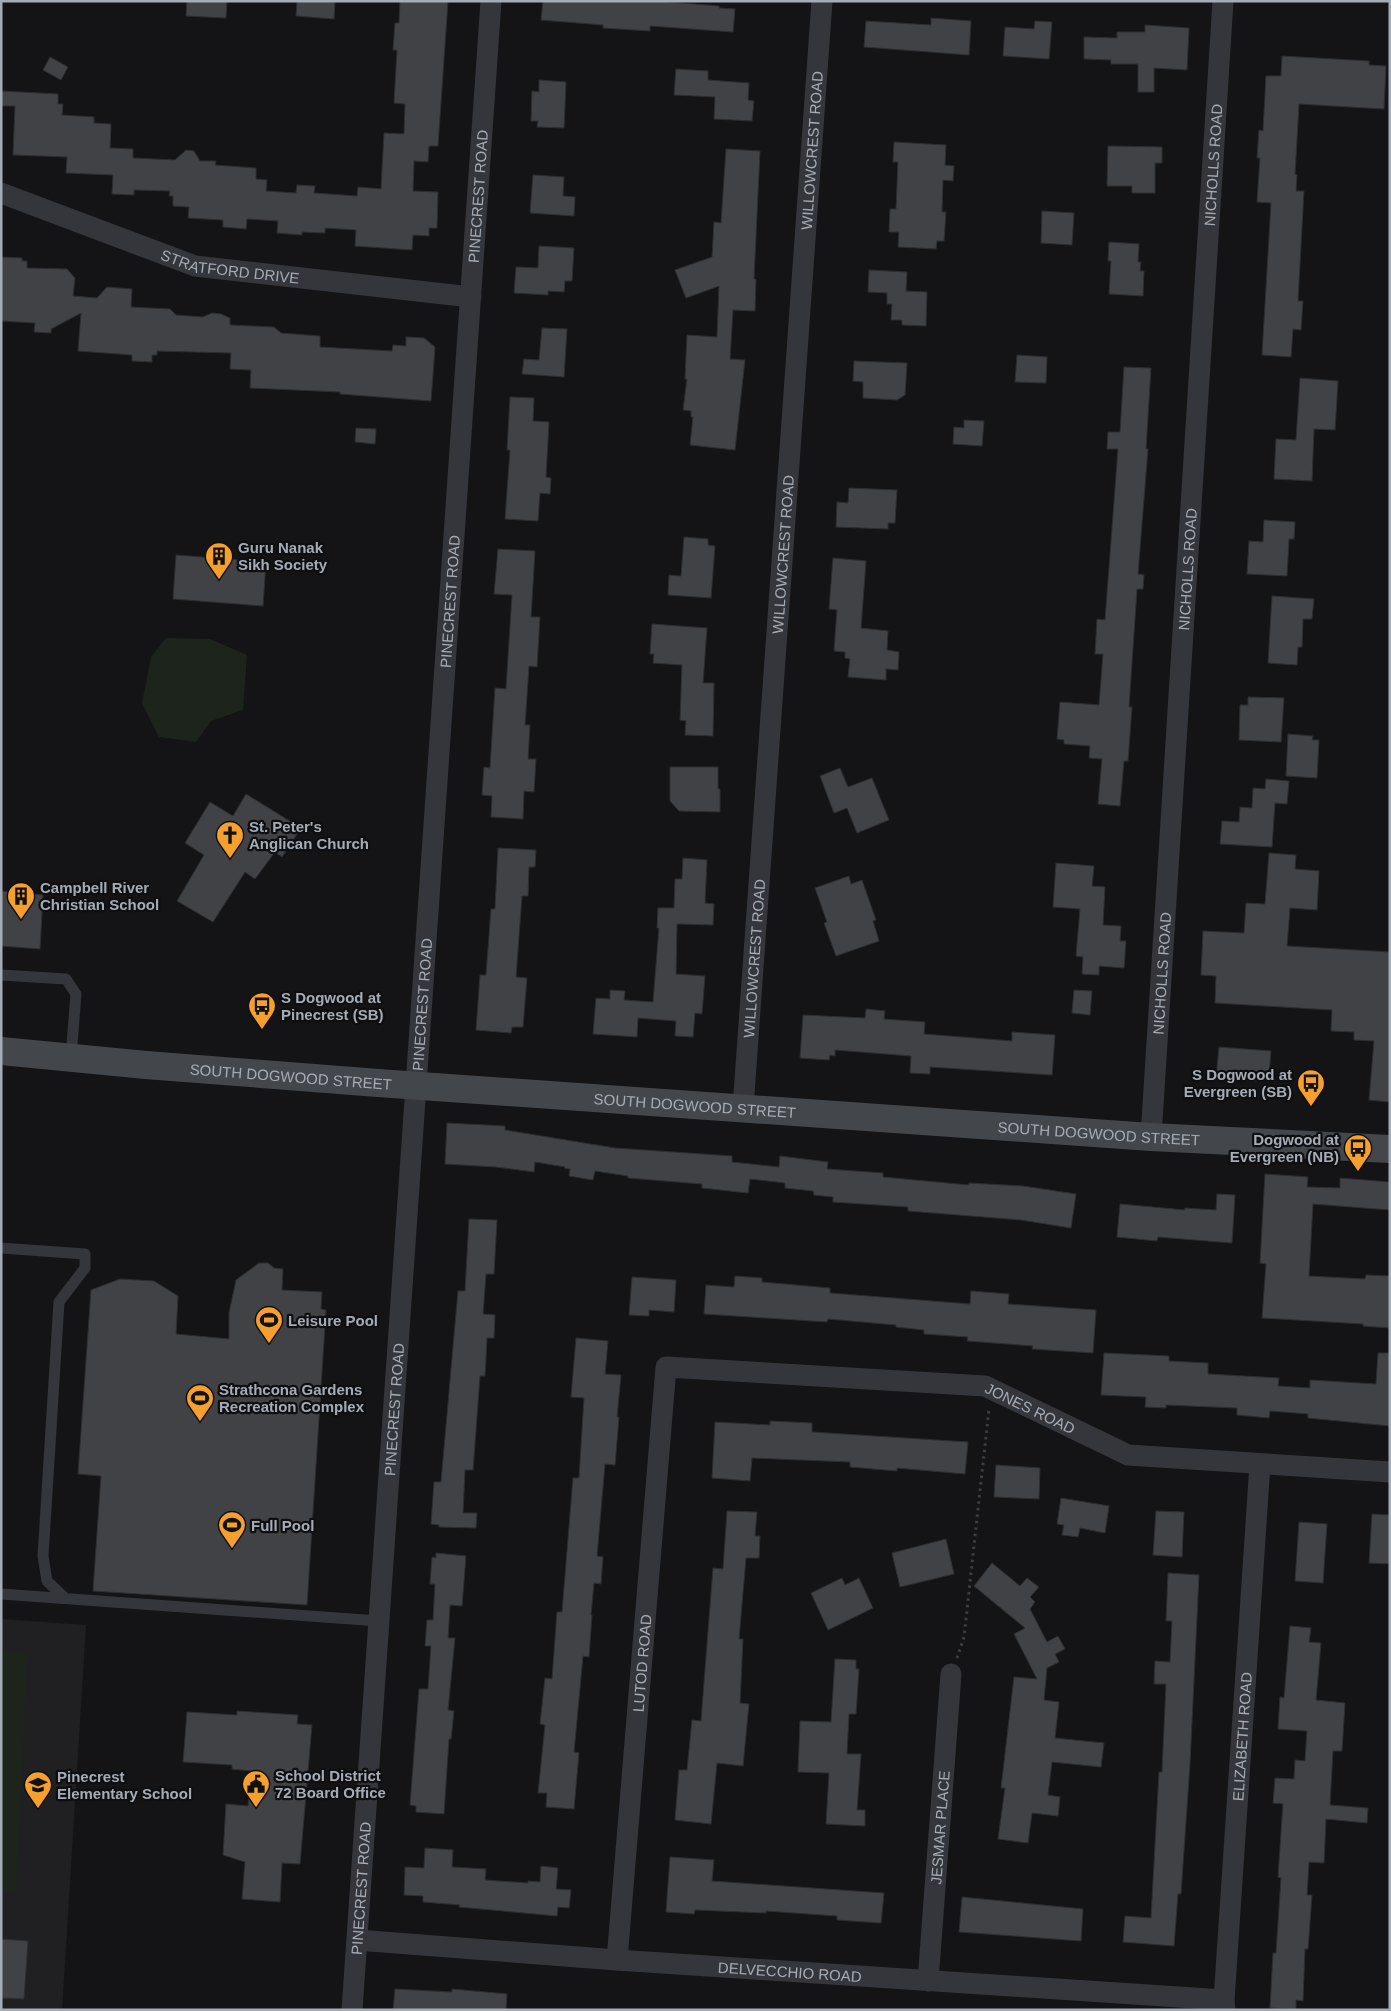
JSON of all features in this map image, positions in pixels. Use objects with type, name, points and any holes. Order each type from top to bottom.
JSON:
[{"type":"main road","name":"SOUTH DOGWOOD STREET","points":[[1,1051],[146,1065],[1151,1137],[1390,1149]]},
{"type":"street","name":"PINECREST ROAD","points":[[352,2010],[491,1]]},
{"type":"street","name":"WILLOWCREST ROAD","points":[[743,1108],[822,1]]},
{"type":"street","name":"NICHOLLS ROAD","points":[[1151,1137],[1223,1]]},
{"type":"street","name":"STRATFORD DRIVE","points":[[1,193],[195,266],[471,297]]},
{"type":"street","name":"JONES ROAD","points":[[666,1368],[985,1386],[1128,1455],[1390,1472]]},
{"type":"street","name":"LUTOD ROAD","points":[[617,1960],[666,1368]]},
{"type":"street","name":"ELIZABETH ROAD","points":[[1224,2005],[1260,1464]]},
{"type":"street","name":"JESMAR PLACE","points":[[928,1981],[951,1674]]},
{"type":"street","name":"DELVECCHIO ROAD","points":[[357,1940],[928,1981],[1224,2005]]},
{"type":"lane","points":[[1,975],[66,979],[76,994],[71,1057]]},
{"type":"lane","points":[[1,1248],[85,1254],[85,1268],[59,1302],[43,1556],[47,1581],[65,1598]]},
{"type":"lane","points":[[1,1594],[379,1621]]},
{"type":"path","points":[[951,1674],[964,1637],[989,1408],[985,1386]]},
{"type":"shaded area","points":[[166,638],[210,639],[247,655],[243,710],[211,721],[196,742],[159,737],[142,703],[151,657]]},
{"type":"shaded area","name":"Pinecrest Elementary School","points":[[1,1619],[86,1625],[62,2010],[1,2010]]},
{"type":"shaded area","points":[[1,1649],[28,1654],[16,1893],[1,1892]]},
{"type":"building","points":[[187,1],[227,1],[226,18],[186,16]]},
{"type":"building","points":[[297,1],[335,1],[334,19],[296,16]]},
{"type":"building","points":[[400,1],[448,1],[438,146],[429,146],[428,162],[414,161],[413,191],[438,192],[437,228],[429,228],[429,236],[413,235],[412,250],[355,246],[356,230],[325,228],[325,233],[302,232],[302,235],[277,233],[278,221],[247,219],[246,229],[223,227],[223,220],[188,218],[189,207],[173,206],[173,196],[169,196],[170,191],[134,190],[134,195],[112,194],[113,175],[66,173],[67,157],[13,155],[15,106],[1,106],[1,91],[58,94],[58,104],[63,104],[62,115],[94,117],[94,123],[111,124],[110,148],[133,149],[133,158],[175,160],[186,150],[194,151],[200,161],[216,161],[215,165],[256,168],[256,179],[267,180],[266,191],[296,193],[297,185],[315,186],[314,193],[357,196],[358,187],[381,189],[384,133],[404,134],[405,104],[394,103],[397,50],[393,50],[395,23],[399,23]]},
{"type":"building","points":[[543,1],[657,1],[719,6],[719,8],[735,9],[733,32],[650,26],[650,31],[603,28],[603,25],[541,20]]},
{"type":"building","points":[[931,18],[971,21],[969,55],[864,47],[866,21],[931,25]]},
{"type":"building","points":[[1035,21],[1052,22],[1049,59],[1003,56],[1005,27],[1034,29]]},
{"type":"building","points":[[1145,25],[1189,28],[1187,70],[1154,68],[1154,92],[1138,92],[1138,64],[1111,64],[1111,60],[1084,59],[1084,37],[1117,38],[1117,32],[1145,32]]},
{"type":"building","points":[[1282,56],[1369,61],[1369,65],[1386,66],[1384,109],[1299,104],[1295,174],[1297,175],[1296,191],[1304,191],[1298,301],[1303,301],[1301,330],[1293,329],[1291,357],[1262,355],[1271,203],[1257,202],[1260,158],[1257,158],[1259,130],[1263,131],[1266,76],[1281,76]]},
{"type":"building","points":[[50,57],[68,67],[61,80],[43,70]]},
{"type":"building","points":[[676,69],[708,71],[708,80],[749,83],[748,100],[754,101],[752,121],[714,119],[715,97],[674,95]]},
{"type":"building","points":[[539,80],[566,82],[564,128],[537,127],[538,121],[531,121],[532,91],[539,92]]},
{"type":"building","points":[[894,142],[946,145],[945,165],[954,166],[953,181],[943,180],[942,212],[946,212],[944,241],[937,241],[936,249],[898,247],[899,232],[889,232],[890,209],[896,209],[898,162],[893,162]]},
{"type":"building","points":[[1108,146],[1162,147],[1162,163],[1155,163],[1155,193],[1132,193],[1132,186],[1107,186]]},
{"type":"building","points":[[726,149],[760,151],[754,279],[756,279],[755,311],[733,310],[730,359],[745,360],[735,450],[690,445],[693,417],[691,417],[691,411],[683,410],[687,379],[685,379],[687,335],[717,337],[719,286],[686,298],[675,270],[712,257],[714,222],[721,223]]},
{"type":"building","points":[[533,175],[564,177],[563,196],[575,197],[574,216],[530,213]]},
{"type":"building","points":[[1042,211],[1074,213],[1072,245],[1041,243]]},
{"type":"building","points":[[1109,242],[1139,244],[1138,262],[1141,262],[1140,271],[1144,271],[1143,296],[1109,294],[1111,261],[1108,261]]},
{"type":"building","points":[[539,246],[574,248],[572,281],[565,281],[564,292],[548,291],[548,295],[514,293],[516,267],[538,268]]},
{"type":"building","points":[[1,257],[22,258],[22,261],[27,261],[27,268],[67,269],[75,278],[73,296],[97,298],[107,287],[132,289],[131,307],[170,309],[176,315],[203,317],[212,313],[221,314],[230,318],[230,325],[274,327],[281,333],[320,336],[320,347],[392,351],[393,345],[406,346],[406,337],[424,338],[435,347],[431,401],[340,394],[340,392],[250,388],[251,370],[230,369],[231,353],[157,351],[157,355],[152,355],[152,362],[132,361],[132,355],[78,351],[81,313],[51,329],[51,333],[34,332],[35,323],[1,321]]},
{"type":"building","points":[[869,270],[907,272],[906,291],[927,292],[926,326],[902,325],[902,320],[891,320],[892,304],[887,304],[887,293],[868,292]]},
{"type":"building","points":[[542,328],[567,329],[564,377],[522,374],[524,359],[539,360]]},
{"type":"building","points":[[1017,355],[1047,357],[1046,383],[1015,382]]},
{"type":"building","points":[[854,361],[907,363],[905,395],[897,400],[863,398],[863,382],[853,381]]},
{"type":"building","points":[[1124,367],[1151,368],[1146,449],[1148,449],[1138,574],[1144,575],[1143,589],[1137,589],[1129,707],[1132,707],[1128,761],[1124,761],[1120,806],[1098,804],[1102,759],[1089,758],[1090,746],[1064,744],[1064,740],[1057,739],[1060,702],[1099,705],[1103,654],[1095,654],[1097,619],[1105,620],[1118,449],[1107,449],[1108,432],[1120,432]]},
{"type":"building","points":[[1300,378],[1338,381],[1335,430],[1314,429],[1312,481],[1274,479],[1276,439],[1296,440]]},
{"type":"building","points":[[510,397],[534,398],[533,421],[549,422],[546,477],[551,478],[550,494],[540,493],[538,521],[505,519],[510,450],[507,450]]},
{"type":"building","points":[[964,420],[984,421],[982,446],[953,444],[954,427],[964,428]]},
{"type":"building","points":[[356,428],[376,429],[375,444],[355,442]]},
{"type":"building","points":[[849,488],[897,490],[895,523],[888,523],[888,529],[836,527],[837,502],[848,503]]},
{"type":"building","points":[[1264,520],[1295,522],[1294,539],[1289,539],[1287,576],[1247,574],[1249,541],[1263,542]]},
{"type":"building","points":[[684,537],[708,539],[708,545],[715,546],[711,598],[668,595],[669,575],[681,576]]},
{"type":"building","points":[[498,549],[535,551],[531,617],[540,617],[537,667],[529,666],[525,725],[530,725],[528,759],[536,759],[534,792],[524,791],[523,819],[491,817],[492,796],[482,795],[484,767],[490,768],[495,688],[506,689],[512,595],[494,594]]},
{"type":"building","name":"Guru Nanak Sikh Society","points":[[176,555],[266,562],[263,606],[173,599]]},
{"type":"building","points":[[833,558],[866,561],[861,628],[888,631],[887,650],[899,652],[898,670],[886,669],[886,680],[848,677],[850,659],[845,658],[845,652],[834,651],[837,610],[829,609]]},
{"type":"building","points":[[1272,596],[1314,599],[1312,619],[1303,619],[1302,647],[1298,647],[1297,665],[1268,663]]},
{"type":"building","points":[[652,624],[707,628],[703,683],[714,683],[713,736],[685,735],[686,721],[680,720],[682,665],[653,663],[654,654],[650,654]]},
{"type":"building","points":[[1248,697],[1284,698],[1281,742],[1239,740],[1240,705],[1248,705]]},
{"type":"building","points":[[1288,734],[1313,736],[1312,740],[1319,740],[1317,778],[1286,776]]},
{"type":"building","points":[[670,767],[718,767],[720,812],[679,811],[670,801]]},
{"type":"building","points":[[840,768],[848,787],[872,778],[889,820],[857,833],[847,808],[834,813],[820,776]]},
{"type":"building","points":[[1266,779],[1289,781],[1287,804],[1275,803],[1272,847],[1220,844],[1222,821],[1239,822],[1240,807],[1252,808],[1253,788],[1265,789]]},
{"type":"building","name":"St. Peter's Anglican Church","points":[[246,794],[301,828],[282,857],[275,852],[255,879],[245,872],[213,922],[177,901],[204,855],[185,843],[210,802],[233,816]]},
{"type":"building","points":[[498,848],[536,850],[535,867],[529,867],[528,896],[522,896],[516,977],[527,978],[523,1027],[512,1027],[511,1033],[476,1030],[480,975],[486,975],[491,909],[495,909]]},
{"type":"building","points":[[1269,853],[1296,855],[1295,869],[1319,871],[1317,910],[1290,908],[1287,946],[1390,952],[1390,1102],[1369,1100],[1374,1041],[1354,1040],[1354,1032],[1331,1031],[1332,1010],[1215,1003],[1216,976],[1201,975],[1203,931],[1244,933],[1246,903],[1265,904]]},
{"type":"building","points":[[683,858],[707,860],[705,903],[714,904],[713,925],[677,924],[676,974],[705,976],[702,1014],[695,1013],[693,1037],[675,1036],[676,1021],[638,1018],[637,1037],[593,1034],[596,998],[610,999],[610,990],[625,991],[624,1000],[653,1002],[659,928],[657,928],[658,908],[674,908],[675,879],[682,879]]},
{"type":"building","points":[[1056,863],[1094,866],[1092,886],[1105,887],[1103,925],[1121,926],[1120,941],[1126,941],[1124,968],[1099,966],[1099,975],[1082,974],[1083,957],[1076,956],[1080,909],[1053,907]]},
{"type":"building","points":[[849,876],[851,884],[862,880],[876,920],[873,921],[879,941],[836,956],[824,923],[827,922],[815,888]]},
{"type":"building","name":"Campbell River Christian School","points":[[1,891],[43,895],[40,949],[1,946]]},
{"type":"building","points":[[1074,990],[1092,991],[1090,1015],[1072,1013]]},
{"type":"building","points":[[866,1009],[885,1011],[884,1019],[925,1022],[924,1034],[1012,1041],[1012,1032],[1055,1035],[1052,1075],[930,1067],[930,1074],[910,1073],[911,1056],[835,1050],[835,1056],[830,1055],[829,1060],[800,1058],[803,1015],[865,1018]]},
{"type":"building","points":[[1219,1047],[1271,1051],[1269,1076],[1257,1076],[1257,1081],[1216,1078]]},
{"type":"building","points":[[447,1123],[505,1126],[505,1130],[615,1148],[732,1156],[732,1162],[779,1167],[780,1156],[828,1162],[827,1169],[883,1173],[883,1177],[968,1185],[969,1183],[1023,1186],[1076,1194],[1071,1228],[1021,1220],[908,1211],[908,1207],[833,1202],[833,1197],[814,1195],[813,1191],[785,1188],[785,1183],[750,1179],[748,1193],[702,1188],[702,1184],[628,1178],[628,1176],[595,1171],[593,1180],[569,1176],[570,1169],[565,1167],[535,1162],[534,1172],[496,1167],[445,1164]]},
{"type":"building","points":[[1265,1174],[1308,1177],[1307,1187],[1340,1188],[1340,1178],[1390,1182],[1390,1210],[1313,1204],[1309,1276],[1365,1279],[1366,1275],[1390,1276],[1390,1328],[1363,1326],[1363,1324],[1262,1318],[1266,1264],[1260,1263]]},
{"type":"building","points":[[1217,1194],[1235,1195],[1232,1243],[1158,1237],[1157,1241],[1117,1237],[1120,1204],[1185,1210],[1185,1208],[1216,1210]]},
{"type":"building","points":[[469,1219],[497,1220],[494,1274],[486,1274],[483,1314],[495,1315],[494,1338],[487,1338],[485,1376],[480,1376],[473,1470],[465,1470],[463,1513],[477,1513],[476,1528],[439,1527],[439,1525],[431,1524],[434,1482],[441,1482],[458,1291],[465,1291]]},
{"type":"building","name":"Strathcona Gardens Recreation Complex","points":[[259,1263],[268,1263],[274,1268],[283,1269],[282,1290],[322,1292],[321,1309],[326,1310],[307,1605],[93,1591],[101,1476],[78,1474],[91,1290],[120,1279],[154,1281],[178,1296],[176,1334],[229,1339],[229,1313],[236,1280]]},
{"type":"building","points":[[735,1276],[762,1278],[762,1282],[830,1288],[830,1293],[970,1304],[971,1291],[1009,1294],[1008,1304],[1096,1310],[1093,1353],[1032,1349],[1033,1346],[967,1341],[968,1337],[924,1334],[924,1330],[896,1327],[896,1325],[828,1319],[827,1322],[704,1314],[706,1285],[734,1287]]},
{"type":"building","points":[[632,1277],[676,1280],[674,1312],[649,1310],[649,1316],[629,1315]]},
{"type":"building","points":[[576,1338],[608,1341],[605,1374],[621,1375],[615,1465],[605,1464],[597,1556],[603,1557],[601,1584],[594,1583],[589,1657],[583,1656],[574,1752],[579,1753],[574,1809],[546,1807],[547,1793],[538,1793],[545,1725],[540,1724],[545,1678],[552,1679],[557,1612],[562,1612],[573,1478],[579,1478],[584,1398],[571,1397]]},
{"type":"building","points":[[1104,1353],[1169,1356],[1169,1361],[1208,1363],[1208,1374],[1279,1378],[1278,1386],[1310,1388],[1310,1380],[1376,1384],[1378,1353],[1390,1353],[1390,1426],[1308,1418],[1308,1414],[1270,1411],[1269,1418],[1237,1415],[1237,1408],[1166,1405],[1166,1408],[1145,1407],[1146,1397],[1101,1395]]},
{"type":"building","points":[[770,1421],[812,1423],[812,1432],[968,1442],[965,1474],[897,1468],[897,1471],[850,1467],[850,1462],[752,1458],[750,1481],[712,1478],[715,1422],[770,1425]]},
{"type":"building","points":[[996,1465],[1040,1468],[1039,1499],[994,1497]]},
{"type":"building","points":[[1061,1498],[1109,1506],[1105,1533],[1080,1528],[1078,1537],[1062,1535],[1064,1525],[1057,1524]]},
{"type":"building","points":[[727,1511],[757,1512],[755,1536],[760,1536],[759,1558],[746,1558],[739,1639],[743,1639],[740,1703],[749,1704],[743,1766],[717,1763],[711,1824],[675,1820],[679,1770],[687,1770],[692,1720],[701,1721],[713,1568],[723,1569]]},
{"type":"building","points":[[1156,1511],[1184,1512],[1182,1557],[1153,1555]]},
{"type":"building","points":[[1372,1514],[1390,1515],[1390,1564],[1369,1563]]},
{"type":"building","points":[[1299,1522],[1327,1524],[1323,1583],[1295,1581]]},
{"type":"building","points":[[946,1539],[954,1574],[900,1587],[892,1553]]},
{"type":"building","points":[[436,1553],[466,1556],[462,1606],[450,1605],[448,1638],[455,1638],[448,1710],[454,1711],[451,1739],[449,1739],[444,1814],[416,1812],[416,1806],[410,1805],[419,1689],[428,1689],[431,1646],[425,1646],[427,1620],[433,1620],[435,1584],[430,1584],[432,1557],[436,1558]]},
{"type":"building","points":[[992,1563],[1020,1586],[1027,1578],[1039,1587],[1030,1597],[1035,1602],[1030,1609],[1047,1642],[1058,1636],[1065,1649],[1055,1654],[1059,1662],[1047,1668],[1044,1700],[1059,1702],[1055,1738],[1104,1743],[1101,1767],[1052,1762],[1048,1795],[1060,1797],[1058,1816],[1032,1813],[1028,1843],[998,1839],[1005,1788],[1001,1788],[1014,1677],[1037,1679],[1014,1634],[1025,1628],[974,1586]]},
{"type":"building","points":[[1168,1573],[1199,1575],[1190,1764],[1181,1894],[1178,1894],[1174,1946],[1123,1942],[1125,1916],[1151,1918],[1159,1772],[1162,1772],[1166,1684],[1154,1684],[1155,1661],[1170,1662],[1172,1621],[1166,1621]]},
{"type":"building","points":[[842,1578],[845,1585],[859,1578],[873,1608],[828,1630],[811,1593]]},
{"type":"building","points":[[1290,1626],[1311,1628],[1309,1642],[1321,1643],[1316,1700],[1345,1703],[1342,1751],[1333,1751],[1330,1805],[1368,1808],[1367,1823],[1326,1819],[1324,1863],[1309,1862],[1307,1895],[1312,1895],[1308,1949],[1305,1949],[1303,2001],[1296,2000],[1296,2009],[1270,2008],[1273,1953],[1276,1953],[1281,1878],[1278,1877],[1283,1804],[1273,1803],[1275,1778],[1294,1779],[1295,1760],[1305,1761],[1307,1731],[1278,1729],[1280,1697],[1284,1698]]},
{"type":"building","points":[[835,1659],[856,1660],[856,1669],[859,1669],[856,1714],[849,1714],[847,1754],[861,1754],[857,1810],[865,1810],[865,1826],[826,1824],[829,1773],[798,1772],[800,1721],[831,1722]]},
{"type":"building","name":"School District 72 Board Office","points":[[237,1711],[298,1715],[297,1724],[312,1725],[300,1864],[282,1863],[280,1902],[242,1899],[245,1862],[223,1855],[226,1804],[248,1806],[251,1771],[232,1769],[232,1765],[183,1762],[187,1712],[237,1715]]},
{"type":"building","points":[[425,1848],[453,1850],[452,1867],[486,1869],[485,1880],[540,1882],[541,1866],[558,1868],[556,1889],[571,1890],[569,1908],[558,1907],[557,1916],[459,1907],[460,1905],[423,1902],[423,1896],[404,1895],[405,1867],[424,1868]]},
{"type":"building","points":[[670,1857],[714,1860],[712,1881],[884,1893],[881,1923],[837,1920],[837,1916],[766,1911],[766,1913],[695,1910],[694,1914],[666,1912]]},
{"type":"building","points":[[962,1897],[1083,1909],[1081,1941],[959,1932]]},
{"type":"building","points":[[1,1939],[28,1941],[24,1999],[1,1998]]},
{"type":"building","points":[[395,1989],[452,1992],[452,1989],[507,1994],[506,2010],[393,2010]]},
{"type":"place","name":"Guru Nanak Sikh Society","points":[[219,580]]},
{"type":"place","name":"St. Peter's Anglican Church","points":[[230,859]]},
{"type":"place","name":"Campbell River Christian School","points":[[21,920]]},
{"type":"place","name":"S Dogwood at Pinecrest (SB)","points":[[262,1030]]},
{"type":"place","name":"S Dogwood at Evergreen (SB)","points":[[1311,1107]]},
{"type":"place","name":"Dogwood at Evergreen (NB)","points":[[1358,1172]]},
{"type":"place","name":"Leisure Pool","points":[[269,1344]]},
{"type":"place","name":"Strathcona Gardens Recreation Complex","points":[[200,1422]]},
{"type":"place","name":"Full Pool","points":[[232,1549]]},
{"type":"place","name":"School District 72 Board Office","points":[[256,1808]]},
{"type":"place","name":"Pinecrest Elementary School","points":[[38,1809]]}]
